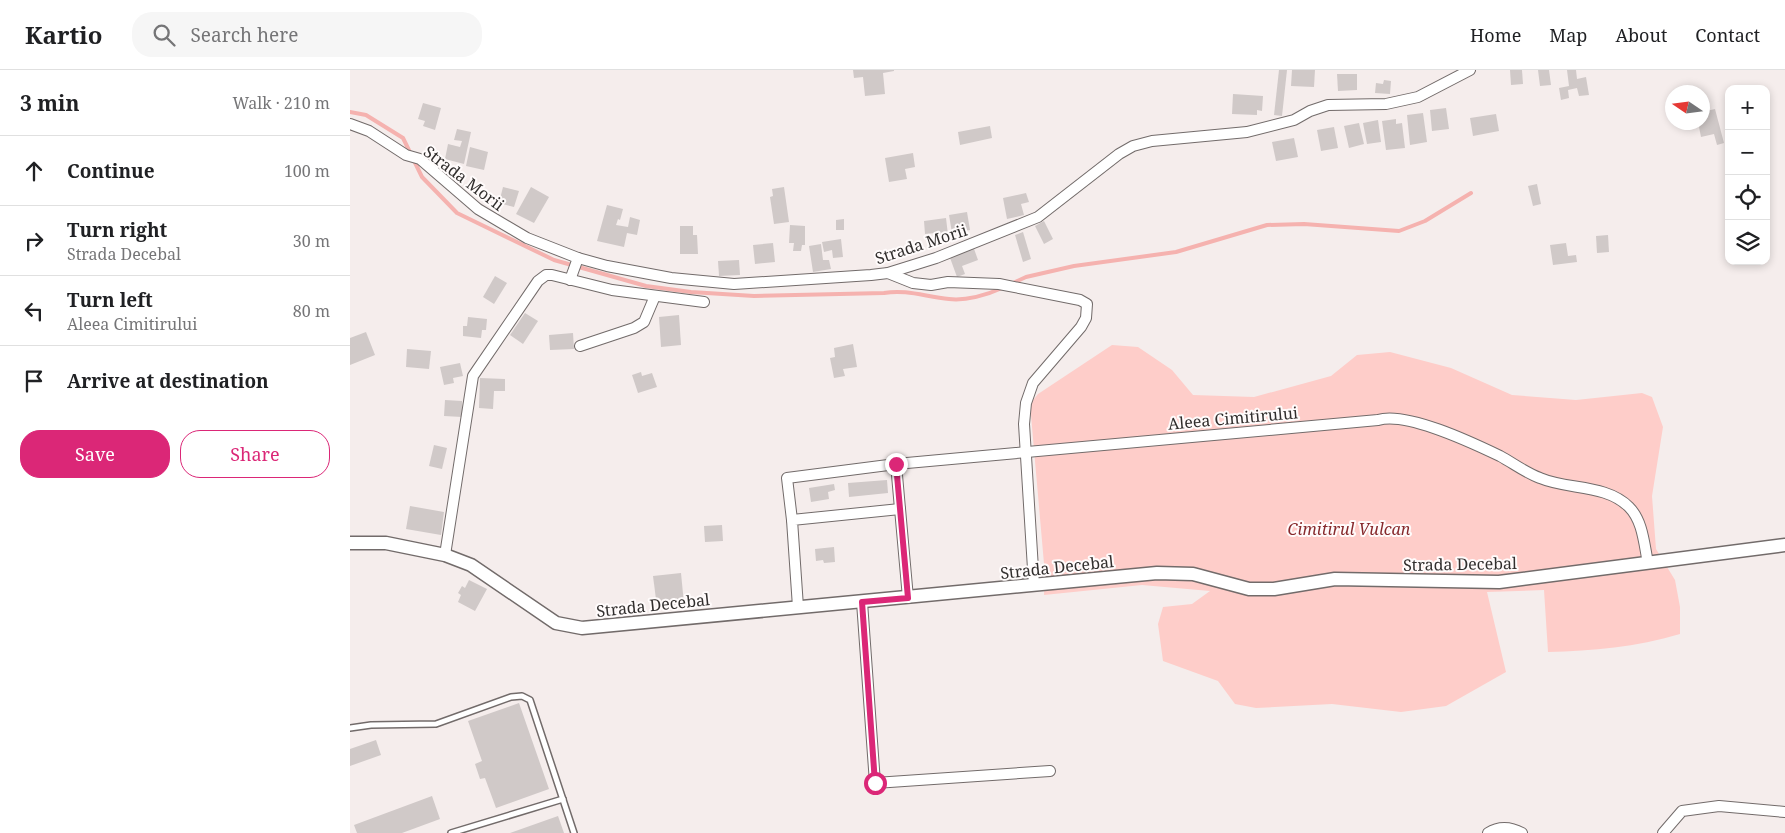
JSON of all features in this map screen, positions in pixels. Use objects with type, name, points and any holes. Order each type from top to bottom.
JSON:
[{"type":"street","name":"Strada Morii","points":[[350,124],[369,131],[406,155],[420,159],[478,209],[501,224],[527,238],[577,259],[671,278],[734,284],[815,280],[888,273],[936,258],[1038,217],[1118,154],[1133,146],[1152,141],[1248,132],[1294,120],[1310,111],[1328,105],[1386,104],[1418,97],[1470,70]]},
{"type":"street","points":[[571,276],[577,259]]},
{"type":"street","points":[[888,273],[913,283],[931,285],[948,282],[999,284],[1022,288],[1036,293],[1080,300],[1087,304],[1086,318],[1081,327],[1033,383],[1028,393],[1024,418],[1034,585]]},
{"type":"street","points":[[445,555],[473,376],[538,281],[546,275],[571,276],[655,296],[704,302]]},
{"type":"street","points":[[580,346],[634,328],[644,322],[655,296]]},
{"type":"street","name":"Aleea Cimitirului","points":[[792,520],[787,478],[896,464],[1387,418],[1407,420],[1499,456],[1539,478],[1569,487],[1604,493],[1616,498],[1628,506],[1638,520],[1648,563]]},
{"type":"street","points":[[896,464],[908,598]]},
{"type":"street","points":[[798,607],[792,520],[900,509]]},
{"type":"street","name":"Strada Decebal","points":[[350,542],[386,543],[445,555],[471,565],[556,623],[582,628],[1157,573],[1193,574],[1249,589],[1274,589],[1335,579],[1499,582],[1785,545]]},
{"type":"street","points":[[862,602],[875,783],[1050,772]]},
{"type":"street","points":[[1663,833],[1682,810],[1720,806],[1785,812]]},
{"type":"street","points":[[1488,833],[1500,828],[1515,829],[1522,833]]},
{"type":"lane","points":[[350,728],[371,725],[436,724],[511,697],[522,696],[530,700],[574,833]]},
{"type":"lane","points":[[451,833],[563,799]]},
{"type":"green space","name":"Cimitirul Vulcan","points":[[1112,345],[1138,347],[1172,370],[1193,395],[1254,397],[1331,376],[1357,355],[1390,352],[1451,368],[1512,395],[1576,400],[1642,393],[1652,397],[1663,427],[1652,496],[1656,549],[1675,580],[1680,607],[1680,634],[1614,648],[1548,652],[1544,590],[1487,592],[1506,672],[1446,706],[1401,712],[1332,704],[1256,708],[1235,704],[1218,681],[1163,661],[1158,624],[1163,607],[1192,604],[1210,591],[1142,585],[1044,595],[1045,575],[1030,404],[1038,394]]},
{"type":"building","points":[[853,70],[894,71],[883,73],[885,94],[865,96],[863,77],[854,78]]},
{"type":"building","points":[[1279,70],[1287,70],[1282,116],[1274,115]]},
{"type":"building","points":[[1292,70],[1315,70],[1314,87],[1291,86]]},
{"type":"building","points":[[1510,70],[1522,70],[1523,84],[1511,85]]},
{"type":"building","points":[[1538,70],[1549,70],[1551,85],[1540,86]]},
{"type":"building","points":[[1567,70],[1576,70],[1577,79],[1586,77],[1589,95],[1579,96],[1577,88],[1568,90],[1569,98],[1561,100],[1559,88],[1569,86]]},
{"type":"building","points":[[1337,74],[1357,74],[1357,90],[1338,91]]},
{"type":"building","points":[[1384,80],[1391,81],[1390,94],[1375,93],[1376,83],[1383,84]]},
{"type":"building","points":[[1233,94],[1263,96],[1262,111],[1257,110],[1257,115],[1232,114]]},
{"type":"building","points":[[423,103],[441,108],[435,130],[423,126],[425,121],[418,119]]},
{"type":"building","points":[[1446,108],[1449,129],[1432,131],[1430,110]]},
{"type":"building","points":[[1715,109],[1724,143],[1717,145],[1714,134],[1701,137],[1700,130],[1710,130],[1710,110]]},
{"type":"building","points":[[1423,113],[1427,142],[1410,145],[1407,115]]},
{"type":"building","points":[[1496,114],[1499,131],[1473,136],[1470,118]]},
{"type":"building","points":[[1396,119],[1396,124],[1402,123],[1405,148],[1386,150],[1382,121]]},
{"type":"building","points":[[1378,120],[1381,142],[1367,144],[1363,123]]},
{"type":"building","points":[[1359,123],[1364,144],[1349,148],[1344,126]]},
{"type":"building","points":[[990,126],[992,138],[960,145],[958,132]]},
{"type":"building","points":[[1334,127],[1338,148],[1321,151],[1317,130]]},
{"type":"building","points":[[457,129],[471,132],[464,164],[445,159],[448,144],[460,147],[462,141],[454,140]]},
{"type":"building","points":[[1294,138],[1298,157],[1276,161],[1272,142]]},
{"type":"building","points":[[470,147],[488,152],[484,170],[466,166]]},
{"type":"building","points":[[913,153],[915,167],[905,169],[907,179],[889,182],[885,158]]},
{"type":"building","points":[[1537,184],[1541,204],[1533,206],[1528,186]]},
{"type":"building","points":[[503,187],[519,191],[514,207],[499,203]]},
{"type":"building","points":[[531,187],[549,197],[534,223],[516,214]]},
{"type":"building","points":[[784,187],[789,222],[774,224],[770,197],[773,196],[772,189]]},
{"type":"building","points":[[1026,193],[1029,202],[1021,204],[1024,215],[1007,219],[1003,198]]},
{"type":"building","points":[[607,205],[623,209],[620,220],[618,219],[616,225],[628,227],[630,217],[640,220],[637,235],[627,233],[624,247],[597,241]]},
{"type":"building","points":[[967,212],[970,230],[952,233],[949,215]]},
{"type":"building","points":[[946,218],[948,235],[935,237],[935,233],[925,234],[924,221]]},
{"type":"building","points":[[844,219],[844,230],[836,230],[836,220]]},
{"type":"building","points":[[1044,221],[1053,239],[1044,244],[1035,226]]},
{"type":"building","points":[[790,225],[805,226],[805,245],[802,245],[801,251],[793,251],[794,243],[789,243]]},
{"type":"building","points":[[680,226],[693,226],[693,235],[697,235],[698,254],[680,254]]},
{"type":"building","points":[[1023,232],[1031,259],[1023,262],[1015,235]]},
{"type":"building","points":[[1608,235],[1609,252],[1597,253],[1596,236]]},
{"type":"building","points":[[841,239],[843,257],[833,258],[832,250],[824,252],[822,242]]},
{"type":"building","points":[[773,243],[775,262],[755,264],[753,245]]},
{"type":"building","points":[[1566,243],[1568,256],[1576,255],[1577,262],[1553,265],[1550,245]]},
{"type":"building","points":[[821,244],[823,260],[829,260],[831,269],[813,272],[809,246]]},
{"type":"building","points":[[973,246],[978,260],[962,266],[965,274],[957,277],[949,255]]},
{"type":"building","points":[[739,260],[740,275],[719,276],[718,261]]},
{"type":"building","points":[[495,276],[507,283],[494,304],[483,297]]},
{"type":"building","points":[[525,313],[538,321],[523,344],[510,335]]},
{"type":"building","points":[[679,315],[681,345],[661,347],[659,317]]},
{"type":"building","points":[[468,317],[487,319],[486,330],[482,330],[481,338],[463,336],[463,326],[467,326]]},
{"type":"building","points":[[366,332],[375,355],[350,365],[350,338]]},
{"type":"building","points":[[573,333],[574,349],[550,350],[549,335]]},
{"type":"building","points":[[853,344],[857,367],[843,369],[845,376],[834,378],[830,358],[835,357],[834,348]]},
{"type":"building","points":[[407,349],[431,351],[429,369],[406,367]]},
{"type":"building","points":[[460,363],[463,376],[453,378],[454,383],[444,385],[440,367]]},
{"type":"building","points":[[641,372],[642,376],[652,373],[657,387],[638,393],[632,375]]},
{"type":"building","points":[[480,378],[505,379],[505,391],[494,391],[493,409],[479,408]]},
{"type":"building","points":[[445,400],[462,401],[462,417],[444,416]]},
{"type":"building","points":[[434,445],[447,448],[442,469],[429,466]]},
{"type":"building","points":[[887,480],[888,493],[849,497],[848,483]]},
{"type":"building","points":[[834,484],[835,490],[828,492],[829,499],[811,502],[809,488]]},
{"type":"building","points":[[410,506],[444,512],[441,535],[406,529]]},
{"type":"building","points":[[722,525],[723,541],[705,542],[704,526]]},
{"type":"building","points":[[834,547],[835,562],[824,563],[823,560],[816,561],[815,549]]},
{"type":"building","points":[[681,573],[684,604],[657,607],[653,576]]},
{"type":"building","points":[[469,580],[487,589],[475,611],[458,602],[461,595],[458,593],[462,586],[465,588]]},
{"type":"building","points":[[519,703],[549,789],[496,808],[485,778],[480,779],[475,764],[482,761],[468,721]]},
{"type":"building","points":[[376,740],[381,755],[350,766],[350,749]]},
{"type":"building","points":[[432,796],[440,819],[402,833],[357,833],[354,825]]},
{"type":"building","points":[[558,816],[564,833],[510,833]]},
{"type":"waterway","points":[[350,112],[366,115],[403,138],[422,177],[457,213],[554,260],[646,286],[691,292],[754,296],[901,292],[956,299],[976,297],[1002,288]]},
{"type":"waterway","points":[[1011,284],[1026,277],[1074,266],[1176,252],[1267,225],[1304,224],[1399,231],[1425,221],[1471,193]]},
{"type":"route","points":[[875,783],[862,602],[908,598],[896,464]]}]
